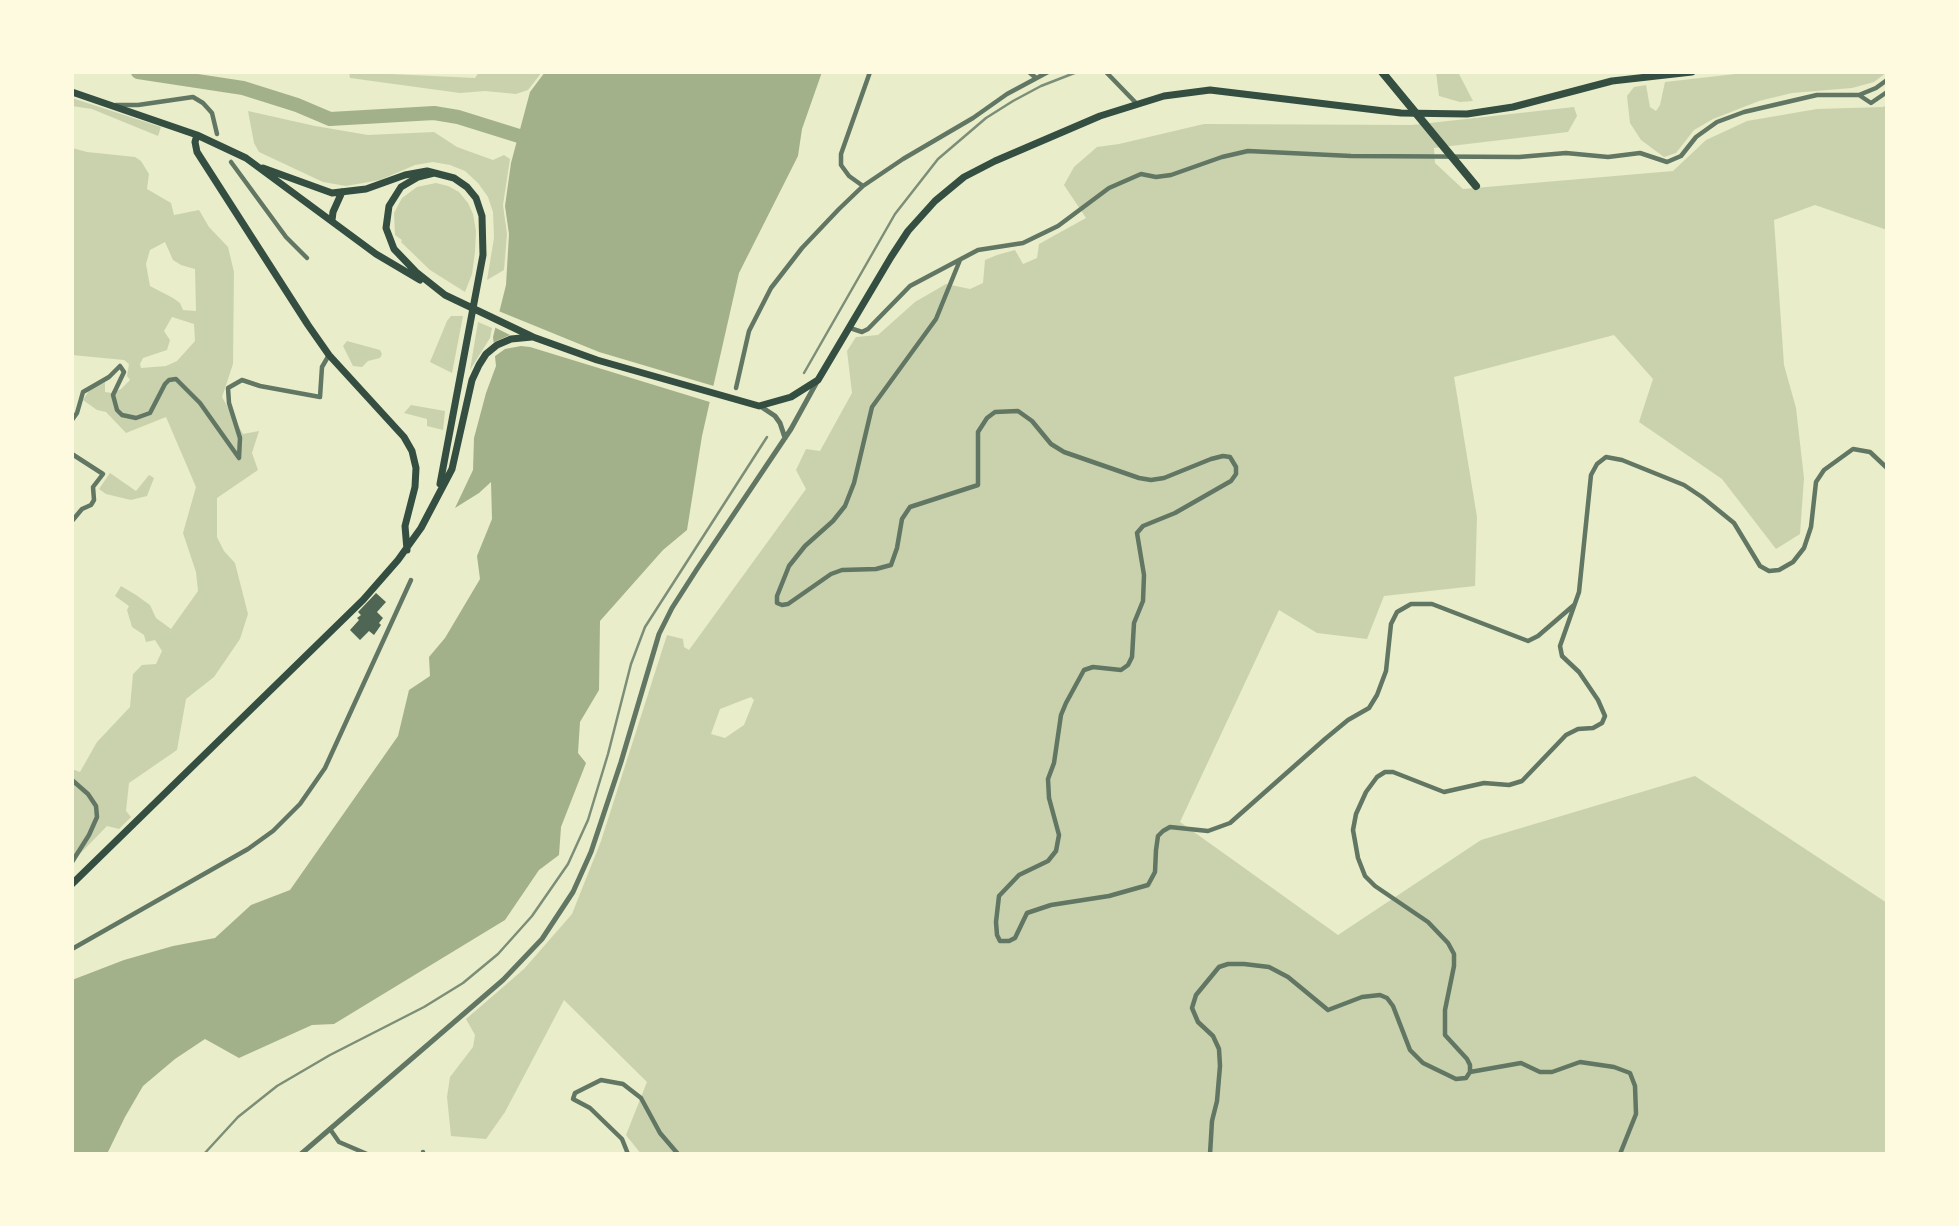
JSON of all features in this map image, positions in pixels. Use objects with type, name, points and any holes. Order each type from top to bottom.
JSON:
[{"type":"highway","points":[[1382,72],[1476,186]]},
{"type":"highway","points":[[263,168],[376,254],[464,306],[533,337],[636,372],[758,405],[804,391],[818,380],[908,231],[935,201],[964,177],[995,160],[1136,103],[1183,92],[1210,90],[1401,113],[1467,114],[1513,107],[1612,81],[1692,72]]},
{"type":"highway","points":[[72,92],[197,135],[263,168],[319,190],[342,192],[366,189],[418,172],[454,178],[472,192],[481,210],[485,235],[483,255],[446,465],[438,495]]},
{"type":"highway","points":[[197,135],[197,152],[308,326],[329,355],[404,437],[412,452],[416,468],[415,487],[405,526],[407,550]]},
{"type":"highway","points":[[434,173],[418,177],[401,187],[388,206],[386,228],[394,249],[416,272],[445,295]]},
{"type":"highway","points":[[332,220],[342,192]]},
{"type":"highway","points":[[72,884],[363,600],[407,550],[452,469],[472,380],[486,354],[511,339],[533,337]]},
{"type":"street","points":[[863,186],[849,176],[841,165],[841,154],[870,72]]},
{"type":"street","points":[[1029,72],[1036,78]]},
{"type":"street","points":[[736,388],[748,331],[771,288],[802,248],[863,186],[1007,94],[1048,72]]},
{"type":"street","points":[[1106,72],[1136,103]]},
{"type":"street","points":[[850,328],[862,332],[910,286],[978,250],[1023,243],[1058,226],[1109,188],[1141,174],[1156,177],[1171,175],[1248,151],[1351,156],[1519,157],[1566,153],[1608,157],[1640,153],[1667,162],[1681,156],[1696,137],[1717,122],[1744,112],[1817,95],[1859,95],[1887,80]]},
{"type":"street","points":[[1859,95],[1871,103],[1887,92]]},
{"type":"street","points":[[108,104],[138,105],[193,97],[207,107],[217,134]]},
{"type":"street","points":[[231,162],[286,237],[307,258]]},
{"type":"street","points":[[960,260],[936,319],[873,407],[854,483],[845,506],[789,566],[777,596],[777,603],[788,604],[831,574],[842,570],[876,569],[891,565],[902,519],[910,507],[978,485],[978,432],[987,418],[995,412],[1018,411],[1032,421],[1051,444],[1064,452],[1139,478],[1164,478],[1211,459],[1223,457],[1230,457],[1236,467],[1236,474],[1231,481],[1175,513],[1143,526],[1137,533],[1144,575],[1143,601],[1134,623],[1132,657],[1128,665],[1121,670],[1093,667],[1084,670],[1066,703],[1048,779],[1049,798],[1059,835],[1056,851],[1048,861],[1019,876],[999,896],[996,922],[1000,941],[1015,938],[1027,913],[1051,905],[1109,896],[1148,885],[1156,872],[1158,836],[1163,831],[1170,827],[1208,831],[1230,823],[1348,720],[1369,708],[1386,671],[1391,624],[1397,612],[1411,604],[1432,604],[1528,641],[1538,636],[1574,605]]},
{"type":"street","points":[[72,420],[83,392],[122,366],[124,372],[113,395],[121,415],[136,418],[150,413],[164,384],[176,379],[200,403],[239,458],[240,438],[229,403],[228,388],[242,380],[320,397],[323,368],[329,355]]},
{"type":"street","points":[[301,1154],[503,980],[542,939],[573,892],[591,852],[659,634],[684,588],[802,412],[818,380]]},
{"type":"street","points":[[758,405],[773,414],[780,423],[785,438]]},
{"type":"street","points":[[1210,1154],[1220,1066],[1219,1049],[1213,1036],[1198,1022],[1192,1008],[1196,995],[1212,974],[1228,964],[1269,967],[1288,977],[1328,1010],[1362,997],[1380,995],[1387,998],[1394,1006],[1410,1050],[1423,1063],[1456,1079],[1466,1078],[1470,1072],[1471,1065],[1467,1059],[1445,1035],[1444,1022],[1454,954],[1448,943],[1427,922],[1365,876],[1358,858],[1353,830],[1356,814],[1367,792],[1385,772],[1393,772],[1444,792],[1484,783],[1508,785],[1522,781],[1566,735],[1602,723],[1605,716],[1598,700],[1579,672],[1562,656],[1560,646],[1578,592],[1591,475],[1597,464],[1605,457],[1622,460],[1684,485],[1734,523],[1760,566],[1769,571],[1779,570],[1793,562],[1804,548],[1811,527],[1816,482],[1824,470],[1853,449],[1870,452],[1887,468]]},
{"type":"street","points":[[72,454],[103,474],[93,488],[94,500],[91,505],[82,509],[72,521]]},
{"type":"street","points":[[72,949],[248,849],[300,804],[325,768],[411,580]]},
{"type":"street","points":[[72,780],[88,794],[96,806],[97,817],[72,862]]},
{"type":"street","points":[[1470,1072],[1521,1063],[1540,1072],[1552,1072],[1580,1062],[1614,1067],[1630,1073],[1635,1086],[1636,1114],[1620,1154]]},
{"type":"street","points":[[628,1154],[622,1139],[590,1108],[573,1098],[575,1093],[601,1080],[623,1084],[641,1098],[660,1133],[678,1154]]},
{"type":"street","points":[[330,1129],[340,1142],[367,1154]]},
{"type":"shaded area","points":[[349,72],[475,78],[479,72],[542,72],[528,90],[516,94],[485,91],[460,93],[350,78]]},
{"type":"shaded area","points":[[545,72],[822,72],[802,129],[798,156],[739,273],[702,436],[687,530],[663,550],[600,621],[599,690],[580,722],[578,753],[586,763],[561,827],[559,855],[539,870],[505,920],[334,1024],[312,1025],[239,1058],[205,1039],[175,1059],[143,1086],[107,1154],[72,1154],[72,980],[124,960],[215,938],[251,905],[290,890],[398,736],[409,690],[430,676],[429,657],[445,638],[480,579],[477,556],[492,519],[491,482],[455,508],[473,470],[474,438],[496,366],[493,337],[506,285],[509,234],[505,206],[511,163],[530,92]]},
{"type":"shaded area","points":[[1436,72],[1458,72],[1473,101],[1460,102],[1439,96]]},
{"type":"shaded area","points":[[1753,72],[1887,72],[1874,82],[1852,88],[1792,93],[1759,101],[1713,119],[1694,130],[1676,153],[1664,157],[1641,140],[1630,123],[1627,96],[1634,87],[1646,85],[1650,107],[1656,111],[1665,82]]},
{"type":"shaded area","points":[[72,98],[161,127],[158,136],[92,109],[72,106]]},
{"type":"shaded area","points":[[1887,105],[1887,230],[1815,205],[1774,220],[1784,365],[1796,408],[1804,478],[1800,534],[1776,549],[1722,479],[1639,422],[1653,379],[1614,335],[1454,377],[1477,517],[1475,586],[1384,596],[1367,639],[1317,633],[1279,610],[1180,822],[1338,935],[1481,840],[1695,776],[1887,903],[1887,1154],[641,1154],[626,1135],[647,1082],[564,1000],[505,1112],[486,1139],[451,1136],[447,1097],[450,1077],[473,1047],[475,1035],[466,1019],[524,969],[572,914],[601,841],[667,635],[683,639],[684,647],[689,650],[806,489],[796,470],[806,449],[820,451],[852,393],[847,351],[856,337],[878,335],[915,302],[946,284],[970,289],[983,283],[985,260],[1015,250],[1023,264],[1037,258],[1039,244],[1086,218],[1064,185],[1074,167],[1097,147],[1204,124],[1412,125],[1574,107],[1577,116],[1568,132],[1434,148],[1435,163],[1463,189],[1673,171],[1706,140],[1747,121],[1817,109]],"holes":[[[751,697],[754,700],[744,725],[725,738],[711,734],[720,709]]]},
{"type":"shaded area","points":[[248,111],[368,135],[434,132],[457,147],[493,160],[504,155],[510,159],[503,205],[507,234],[504,270],[487,280],[494,238],[493,212],[488,197],[465,171],[433,162],[415,165],[380,180],[346,186],[323,182],[259,152],[254,143]]},
{"type":"shaded area","points":[[72,148],[135,157],[149,174],[147,189],[171,203],[174,215],[199,210],[209,227],[228,247],[234,272],[233,364],[222,397],[243,434],[259,431],[252,453],[258,470],[217,498],[217,537],[224,551],[235,563],[248,614],[240,639],[214,677],[186,699],[177,750],[129,783],[126,811],[131,817],[119,829],[107,826],[72,862],[72,769],[80,772],[97,742],[130,707],[133,674],[142,665],[156,664],[162,651],[155,640],[146,642],[144,635],[132,627],[127,610],[129,606],[115,596],[121,586],[150,605],[156,618],[171,629],[198,591],[196,572],[183,533],[196,487],[166,417],[126,433],[106,412],[97,410],[83,400],[90,389],[105,382],[105,392],[112,393],[121,389],[130,380],[127,376],[129,364],[124,360],[72,355]],"holes":[[[165,242],[173,260],[195,269],[196,311],[183,310],[180,303],[150,286],[146,264],[150,250]],[[172,317],[194,324],[195,341],[177,361],[166,366],[141,368],[143,358],[167,350],[170,340],[164,331]]]},
{"type":"shaded area","points":[[436,183],[459,192],[473,214],[476,231],[475,252],[472,274],[465,292],[430,270],[395,235],[394,213],[402,198],[417,187]]},
{"type":"shaded area","points":[[451,316],[463,316],[452,373],[430,362]]},
{"type":"shaded area","points":[[478,322],[492,328],[490,338],[470,370]]},
{"type":"shaded area","points":[[347,341],[380,350],[382,354],[380,358],[368,361],[362,367],[353,366],[343,346]]},
{"type":"shaded area","points":[[411,405],[445,411],[443,430],[427,426],[427,419],[404,413]]},
{"type":"shaded area","points":[[110,473],[136,491],[149,475],[154,478],[147,496],[131,500],[106,494],[99,489]]},
{"type":"pier","points":[[496,310],[599,352],[717,387],[713,403],[530,347],[505,349],[491,359],[490,344],[510,335],[492,326]]},
{"type":"building","points":[[376,593],[386,602],[377,612],[383,618],[379,623],[381,625],[374,635],[369,631],[360,640],[350,630],[359,620],[357,618],[361,615],[358,612]]},
{"type":"waterway","points":[[138,72],[243,88],[297,105],[330,119],[434,113],[458,117],[535,141]]},
{"type":"waterway","points":[[187,79],[189,72]]},
{"type":"railway","points":[[804,373],[895,214],[938,159],[986,118],[1013,101],[1041,86],[1077,72]]},
{"type":"railway","points":[[204,1154],[238,1117],[277,1086],[330,1055],[424,1007],[463,983],[498,954],[532,916],[568,864],[588,820],[631,664],[645,627],[767,437]]}]
